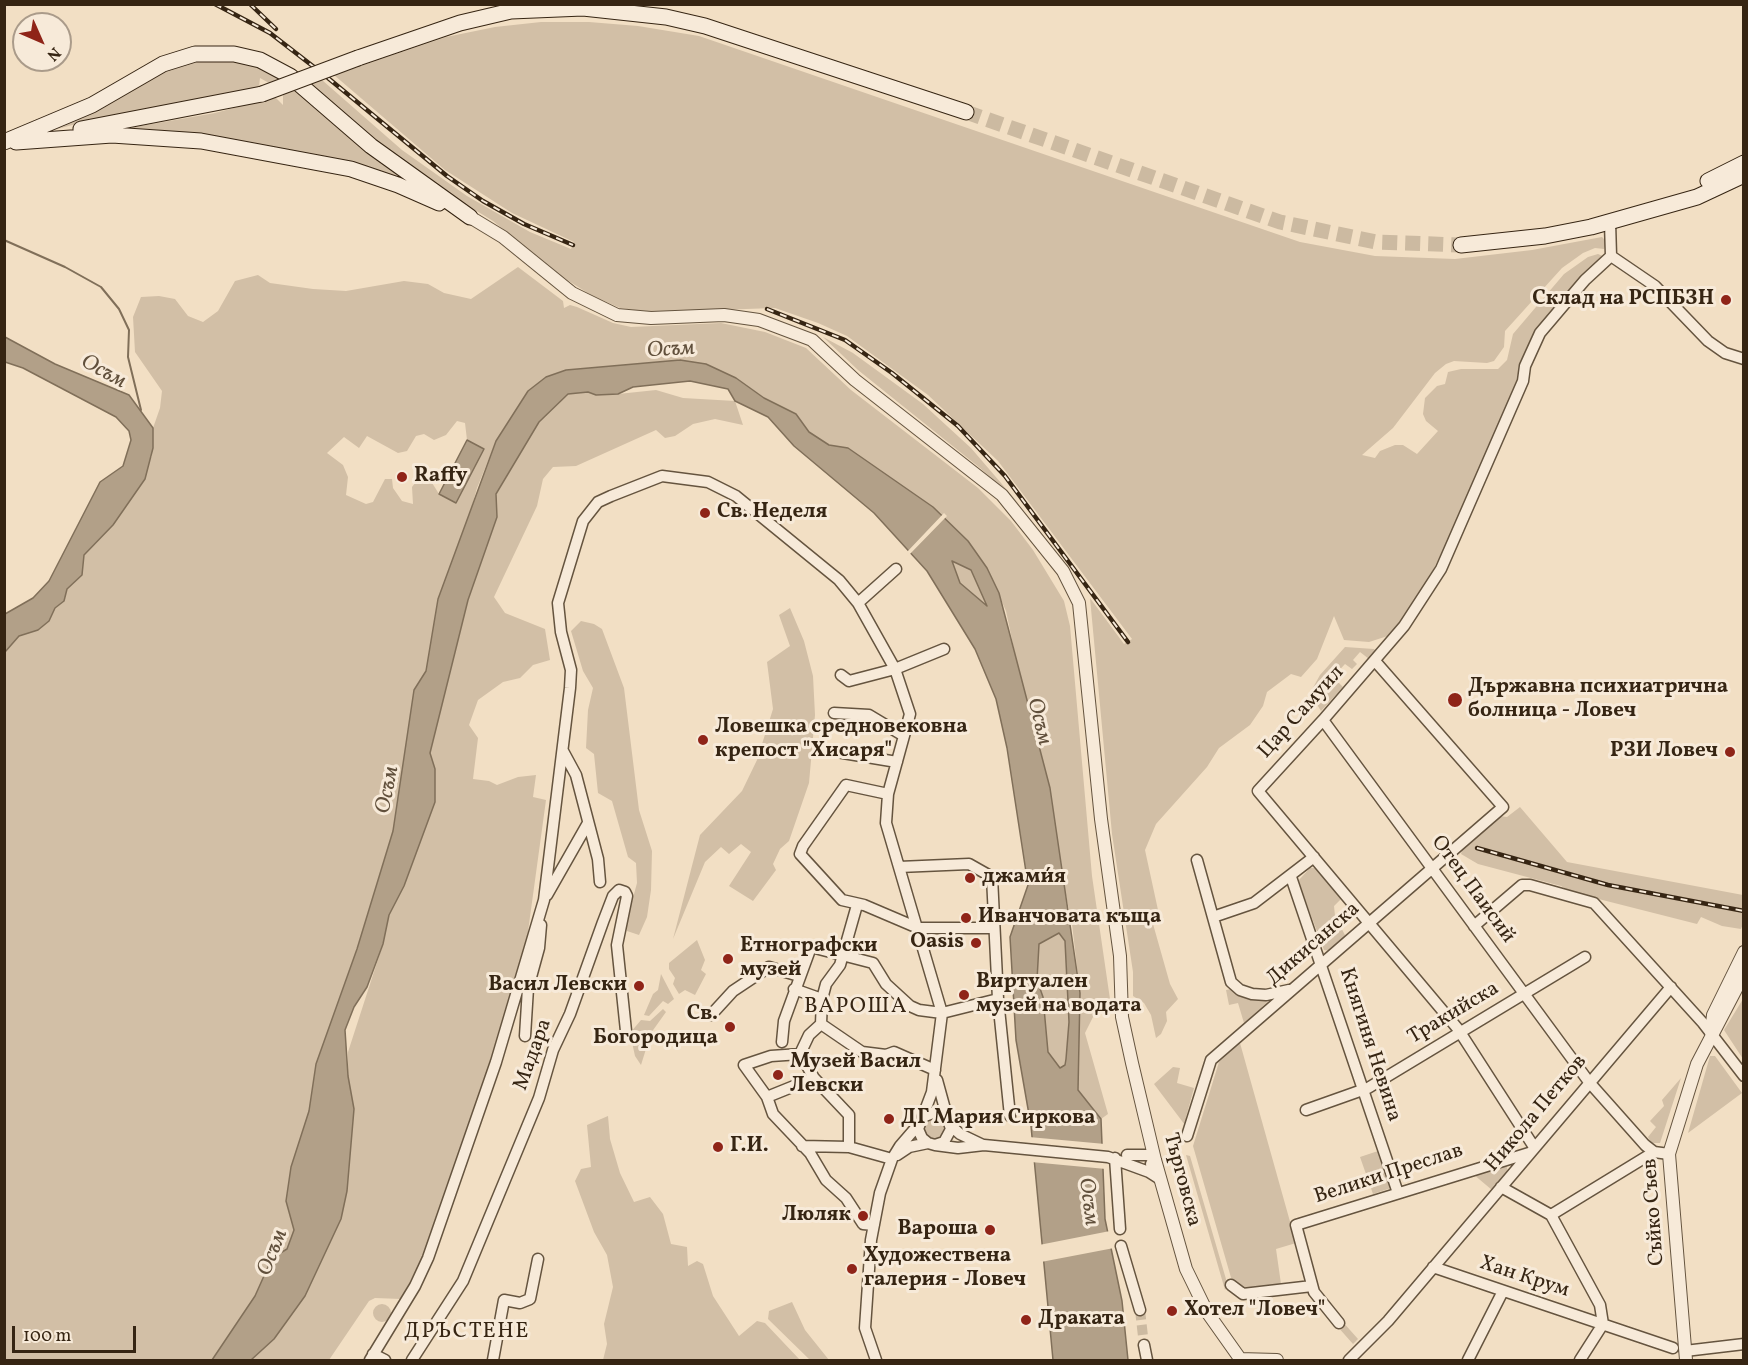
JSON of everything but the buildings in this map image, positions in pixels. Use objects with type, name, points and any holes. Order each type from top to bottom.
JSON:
[{"type":"main road","points":[[4,143],[262,94],[460,23],[511,11],[583,8],[666,17],[705,26],[966,112]]},
{"type":"main road","points":[[4,143],[92,105],[163,63],[195,54],[234,54],[260,60],[290,76],[371,146],[470,217]]},
{"type":"main road","points":[[4,143],[112,135],[166,136],[201,141],[351,169],[398,185],[470,217]]},
{"type":"main road","points":[[1634,215],[1743,162]]},
{"type":"main road","points":[[1461,244],[1545,236],[1610,222],[1697,197],[1743,175]]},
{"type":"street","name":"Търговска","points":[[470,217],[503,237],[572,293],[617,315],[651,318],[724,315],[759,320],[812,340],[855,380],[986,481],[1019,513],[1063,571],[1079,603],[1101,819],[1119,947],[1122,1017],[1150,1144],[1173,1227],[1195,1290],[1207,1312],[1240,1360]]},
{"type":"street","points":[[1610,222],[1611,256],[1654,286],[1708,341],[1725,352],[1743,359]]},
{"type":"street","name":"Цар Самуил","points":[[1314,857],[1258,791],[1404,626],[1441,569],[1523,381],[1525,366],[1540,333],[1586,280],[1611,256]]},
{"type":"street","points":[[525,1036],[528,988],[539,948],[571,670],[561,632],[558,603],[583,521],[598,502],[662,476],[716,485],[736,496],[826,567],[858,603],[895,669],[910,714],[888,794],[886,823],[942,1013],[936,1070],[919,1134],[931,1144],[958,1148],[984,1145],[1127,1159],[1148,1166],[1155,1160]]},
{"type":"street","points":[[858,603],[896,569]]},
{"type":"street","points":[[841,675],[849,681],[895,669],[944,649]]},
{"type":"street","name":"Дикисанска","points":[[1187,1136],[1211,1060],[1503,807],[1375,661]]},
{"type":"street","points":[[834,713],[869,715],[904,736]]},
{"type":"street","name":"Отец Паисий","points":[[1323,720],[1589,1082],[1654,1152]]},
{"type":"street","points":[[563,750],[576,775],[598,859],[600,882]]},
{"type":"street","points":[[837,752],[897,762]]},
{"type":"street","points":[[888,794],[846,785],[803,846],[800,854],[842,900],[864,905],[918,928],[994,928]]},
{"type":"street","points":[[385,1360],[372,1357],[415,1286],[428,1258],[496,1062],[544,900],[588,823]]},
{"type":"street","points":[[1213,917],[1254,903],[1292,877],[1314,857],[1461,1033],[1532,1150]]},
{"type":"street","points":[[1197,860],[1228,976],[1236,987],[1246,993],[1258,995],[1293,989]]},
{"type":"street","points":[[899,867],[969,864],[992,877],[998,999],[1010,1116]]},
{"type":"street","name":"Княгиня Невина","points":[[1292,877],[1398,1192]]},
{"type":"street","points":[[1474,926],[1522,885],[1587,900],[1600,908],[1711,1032],[1743,1076]]},
{"type":"street","name":"Мадара","points":[[412,1360],[463,1281],[539,1098],[553,1050],[570,1014],[613,896],[619,890],[626,892],[627,896],[617,945],[626,1031]]},
{"type":"street","points":[[800,1054],[809,1035],[820,1024],[826,984],[840,965],[857,905]]},
{"type":"street","points":[[782,1042],[784,1021],[811,947],[873,963],[886,984],[910,1006],[942,1013],[998,999]]},
{"type":"street","name":"Съйко Съев","points":[[1711,1032],[1713,1015],[1743,952]]},
{"type":"street","name":"Тракийска","points":[[1306,1110],[1363,1090],[1585,957]]},
{"type":"street","points":[[711,1015],[733,991],[769,967],[799,976]]},
{"type":"street","name":"Съйко Съев","points":[[1681,1353],[1669,1154],[1696,1064],[1711,1032],[1722,1019],[1743,974]]},
{"type":"street","name":"Никола Петков","points":[[1349,1360],[1388,1321],[1671,987]]},
{"type":"street","points":[[794,989],[822,999]]},
{"type":"street","points":[[820,1024],[862,1052],[886,1055],[894,1052],[936,1070]]},
{"type":"street","points":[[800,1054],[771,1056],[744,1065],[767,1097],[773,1114],[802,1146],[826,1180],[846,1198],[864,1224],[874,1225]]},
{"type":"street","points":[[800,1054],[814,1078],[849,1115],[849,1147]]},
{"type":"street","points":[[892,1159],[909,1147],[931,1144],[947,1138],[949,1122],[940,1095],[936,1070]]},
{"type":"street","points":[[767,1097],[814,1078]]},
{"type":"street","points":[[876,1360],[868,1343],[865,1324],[874,1225],[880,1193],[892,1159],[922,1120],[935,1113],[949,1122],[960,1134],[984,1145]]},
{"type":"street","points":[[1127,1159],[1150,1144]]},
{"type":"street","points":[[802,1146],[849,1147],[892,1159]]},
{"type":"street","name":"Велики Преслав","points":[[1312,1286],[1296,1225],[1532,1150]]},
{"type":"street","points":[[1551,1215],[1654,1152],[1669,1154]]},
{"type":"street","points":[[1111,1158],[1120,1229]]},
{"type":"street","points":[[1508,1158],[1520,1164]]},
{"type":"street","points":[[1127,1159],[1160,1179]]},
{"type":"street","points":[[1501,1187],[1551,1215],[1600,1305],[1603,1324],[1580,1360]]},
{"type":"street","points":[[1121,1246],[1140,1310]]},
{"type":"street","points":[[494,1360],[504,1300],[520,1303],[530,1299],[538,1259]]},
{"type":"street","name":"Хан Крум","points":[[1433,1267],[1603,1324],[1681,1353]]},
{"type":"street","points":[[1231,1286],[1244,1294],[1312,1286],[1317,1297],[1339,1323]]},
{"type":"street","points":[[1468,1360],[1503,1291]]},
{"type":"street","points":[[1681,1353],[1743,1344]]},
{"type":"street","points":[[1144,1345],[1147,1360]]},
{"type":"street","points":[[1240,1360],[1277,1360]]},
{"type":"shaded area","points":[[541,22],[589,22],[638,26],[699,36],[1300,242],[1375,256],[1455,259],[1532,250],[1602,237],[1607,242],[1604,249],[1595,248],[1583,253],[1562,268],[1505,331],[1504,347],[1494,361],[1487,363],[1454,361],[1446,364],[1435,373],[1393,428],[1362,455],[1375,458],[1380,451],[1395,445],[1403,445],[1417,454],[1438,431],[1426,421],[1423,414],[1425,398],[1437,386],[1445,384],[1448,372],[1461,369],[1498,369],[1507,360],[1513,334],[1564,274],[1588,257],[1598,254],[1605,257],[1543,323],[1445,546],[1429,578],[1394,634],[1369,642],[1344,640],[1334,616],[1317,659],[1301,677],[1291,674],[1267,692],[1263,706],[1250,725],[1219,748],[1207,767],[1156,824],[1145,850],[1158,910],[1153,924],[1170,984],[1178,999],[1166,1012],[1167,1021],[1161,1034],[1156,1038],[1151,1015],[1144,1003],[1133,996],[1133,972],[1112,834],[1090,598],[1124,644],[1132,639],[998,461],[928,395],[847,336],[818,323],[775,308],[659,312],[620,308],[591,295],[559,275],[493,221],[428,181],[353,123],[311,84],[322,80],[402,150],[467,196],[530,232],[571,249],[574,242],[512,213],[445,170],[334,75],[446,37],[495,27]]},
{"type":"shaded area","points":[[191,60],[233,60],[264,69],[282,79],[269,83],[260,78],[259,87],[95,119],[42,133],[150,76]]},
{"type":"shaded area","points":[[297,89],[404,179],[367,166],[318,155],[174,131],[129,128],[215,113],[275,97],[283,105],[283,94]]},
{"type":"shaded area","points":[[518,267],[563,301],[564,308],[570,305],[577,307],[613,323],[631,327],[721,323],[765,332],[806,348],[851,390],[978,488],[1011,521],[1033,550],[1064,601],[1070,626],[1092,876],[1111,1006],[1096,1011],[1085,1033],[1108,1114],[1101,1119],[1078,1090],[1080,993],[1072,924],[1006,611],[987,568],[968,541],[848,448],[829,445],[809,432],[796,414],[764,398],[736,378],[680,360],[566,370],[546,377],[528,391],[496,441],[477,488],[426,671],[414,690],[393,831],[357,949],[316,1064],[309,1111],[291,1167],[286,1201],[294,1230],[287,1249],[272,1258],[255,1296],[212,1360],[5,1360],[4,652],[19,636],[38,630],[49,621],[55,608],[64,601],[67,589],[82,575],[84,555],[113,525],[145,479],[152,456],[153,428],[160,408],[162,391],[135,352],[133,317],[141,297],[159,296],[175,299],[188,316],[203,322],[218,311],[235,281],[258,275],[270,283],[346,291],[404,281],[428,284],[444,293],[471,299]],"holes":[[[457,421],[465,423],[467,440],[484,449],[439,494],[429,478],[419,478],[412,487],[413,504],[402,501],[393,488],[392,479],[385,479],[373,502],[366,504],[346,495],[348,477],[343,465],[327,453],[344,437],[359,448],[367,436],[398,453],[407,451],[416,436],[424,434],[434,440],[446,435]]]},
{"type":"shaded area","points":[[823,337],[853,353],[923,404],[971,448],[1019,504],[980,468],[858,370]]},
{"type":"shaded area","points":[[656,390],[683,398],[735,401],[743,425],[715,419],[693,424],[675,436],[665,438],[656,430],[576,466],[553,467],[543,479],[537,506],[494,597],[505,613],[545,629],[550,660],[533,665],[520,678],[503,682],[478,700],[469,725],[478,738],[473,779],[489,781],[497,785],[518,777],[536,775],[533,797],[546,800],[526,946],[494,1055],[424,1254],[401,1299],[375,1298],[369,1301],[329,1360],[251,1360],[274,1339],[305,1296],[341,1219],[347,1191],[354,1109],[348,1076],[348,1052],[383,944],[389,915],[404,886],[435,802],[435,769],[430,753],[468,600],[497,517],[496,495],[539,422],[568,394],[588,392],[596,395],[618,394]]},
{"type":"shaded area","points":[[952,561],[971,570],[987,606],[960,583]]},
{"type":"shaded area","points":[[790,608],[804,641],[813,676],[815,715],[809,783],[789,841],[780,849],[773,864],[776,870],[753,901],[729,886],[751,852],[741,844],[729,854],[721,847],[705,862],[673,939],[700,835],[742,791],[757,760],[773,709],[767,662],[790,646],[779,615]]},
{"type":"shaded area","points":[[581,621],[594,624],[602,629],[624,688],[639,810],[652,851],[651,890],[647,917],[639,935],[627,931],[627,920],[637,883],[636,863],[628,857],[612,801],[598,793],[594,754],[586,748],[588,710],[593,688],[583,671],[571,631]]},
{"type":"shaded area","points":[[1345,647],[1374,649],[1377,652],[1369,659],[1360,652],[1353,660],[1357,664],[1352,669],[1345,664],[1333,677],[1343,687],[1321,711],[1310,693],[1320,675]]},
{"type":"shaded area","points":[[1520,807],[1567,862],[1743,895],[1741,929],[1722,926],[1701,917],[1697,924],[1571,892],[1561,886],[1478,864],[1461,854],[1463,847],[1499,816],[1507,817]]},
{"type":"shaded area","points":[[1310,868],[1315,868],[1341,899],[1334,906],[1335,916],[1346,937],[1330,951],[1324,950],[1298,881]]},
{"type":"shaded area","points":[[1059,933],[1065,941],[1069,1022],[1065,1065],[1059,1068],[1048,1052],[1043,997],[1037,980],[1039,944]]},
{"type":"shaded area","points":[[697,940],[705,960],[701,970],[706,974],[695,995],[685,990],[679,994],[673,984],[675,978],[669,969],[669,963]]},
{"type":"shaded area","points":[[661,974],[674,999],[668,1004],[663,1001],[649,1016],[644,1015],[653,994],[658,990]]},
{"type":"shaded area","points":[[1226,990],[1273,997],[1244,1023],[1238,1003],[1229,1005]]},
{"type":"shaded area","points":[[1743,999],[1743,1059],[1724,1030]]},
{"type":"shaded area","points":[[663,1009],[666,1012],[651,1033],[641,1065],[635,1056],[630,1033],[641,1020],[650,1021]]},
{"type":"shaded area","points":[[1240,1043],[1296,1243],[1276,1249],[1281,1284],[1244,1288],[1232,1281],[1193,1146],[1219,1062]]},
{"type":"shaded area","points":[[1710,1056],[1715,1056],[1742,1093],[1688,1133]]},
{"type":"shaded area","points":[[1173,1067],[1180,1068],[1177,1083],[1194,1088],[1186,1117],[1189,1122],[1188,1129],[1154,1084]]},
{"type":"shaded area","points":[[1681,1078],[1660,1143],[1651,1143],[1648,1137],[1656,1127],[1650,1121],[1664,1106],[1662,1100]]},
{"type":"shaded area","points":[[608,1116],[610,1139],[620,1173],[634,1202],[650,1197],[663,1214],[671,1244],[687,1247],[688,1266],[697,1261],[703,1264],[713,1296],[739,1336],[757,1321],[765,1323],[800,1360],[603,1360],[607,1344],[604,1324],[613,1287],[607,1255],[594,1232],[575,1181],[581,1169],[591,1167],[587,1125]]},
{"type":"shaded area","points":[[930,1119],[938,1119],[944,1125],[944,1133],[938,1139],[930,1139],[924,1133],[924,1125]]},
{"type":"shaded area","points":[[1378,1151],[1391,1188],[1373,1194],[1360,1157]]},
{"type":"shaded area","points":[[1186,1155],[1190,1156],[1228,1286],[1225,1290]]},
{"type":"shaded area","points":[[1506,1165],[1508,1171],[1492,1190],[1473,1174]]},
{"type":"shaded area","points":[[792,1302],[805,1330],[829,1360],[810,1360],[768,1319],[769,1311]]},
{"type":"shaded area","points":[[382,1304],[388,1307],[391,1313],[388,1319],[382,1322],[376,1319],[373,1313],[376,1307]]},
{"type":"shaded area","points":[[1342,1321],[1358,1339],[1353,1344],[1337,1326]]},
{"type":"water","points":[[5,337],[55,364],[129,395],[153,428],[153,448],[145,479],[113,525],[84,555],[82,575],[67,589],[64,601],[55,608],[49,621],[38,630],[19,636],[5,652],[5,614],[33,598],[49,581],[100,482],[123,466],[131,440],[129,431],[116,417],[23,368],[5,362]]},
{"type":"water","name":"Осъм","points":[[680,360],[706,364],[736,378],[764,398],[796,414],[809,432],[829,445],[848,448],[933,507],[968,541],[987,568],[999,593],[1050,788],[1080,993],[1078,1090],[1101,1119],[1105,1219],[1122,1301],[1128,1360],[1053,1360],[1031,1126],[1016,1040],[1010,937],[1028,885],[1007,748],[996,699],[975,649],[927,571],[874,513],[794,446],[768,417],[735,401],[728,389],[690,381],[633,387],[618,394],[596,395],[588,392],[568,394],[539,422],[496,494],[497,517],[468,600],[430,753],[435,769],[435,802],[404,886],[389,915],[383,944],[367,987],[354,1007],[345,1030],[348,1076],[354,1109],[347,1191],[341,1219],[305,1296],[274,1339],[251,1360],[212,1360],[255,1296],[272,1258],[287,1249],[294,1230],[286,1201],[291,1167],[309,1111],[316,1064],[357,949],[393,831],[414,690],[426,671],[438,599],[496,441],[528,391],[546,377],[566,370]],"holes":[[[952,561],[971,570],[987,606],[960,583]],[[1059,933],[1065,941],[1069,1022],[1065,1065],[1060,1068],[1048,1052],[1043,997],[1037,980],[1039,944]]]},
{"type":"water","points":[[467,440],[484,449],[456,503],[439,494]]},
{"type":"pier","points":[[944,513],[947,516],[908,556],[906,553]]},
{"type":"pier","points":[[1029,1137],[1105,1144],[1106,1169],[1031,1162]]},
{"type":"pier","points":[[1110,1231],[1114,1248],[1041,1262],[1039,1245]]},
{"type":"waterway","name":"Осъм","points":[[4,240],[65,267],[101,287],[119,309],[129,330],[128,357],[141,410]]},
{"type":"tunnel","points":[[966,112],[1280,222],[1376,242],[1461,245]]},
{"type":"tunnel","points":[[1140,1310],[1144,1345]]},
{"type":"railway","points":[[215,4],[270,33],[314,67]]},
{"type":"railway","points":[[250,4],[276,29]]},
{"type":"railway","points":[[328,78],[447,176],[483,201],[524,224],[573,245]]},
{"type":"railway","points":[[767,309],[845,340],[892,373],[958,426],[1005,476],[1128,642]]},
{"type":"railway","points":[[1477,848],[1608,885],[1744,911]]},
{"type":"place","name":"Склад на РСПБЗН","points":[[1726,300]]},
{"type":"place","name":"Raffy","points":[[402,477]]},
{"type":"place","name":"Св. Неделя","points":[[705,513]]},
{"type":"place","name":"Държавна психиатрична болница - Ловеч","points":[[1455,700]]},
{"type":"place","name":"Ловешка средновековна крепост \"Хисаря\"","points":[[703,740]]},
{"type":"place","name":"РЗИ Ловеч","points":[[1730,752]]},
{"type":"place","name":"джами́я","points":[[970,878]]},
{"type":"place","name":"Иванчовата къща","points":[[966,918]]},
{"type":"place","name":"Oasis","points":[[976,943]]},
{"type":"place","name":"Етнографски музей","points":[[728,959]]},
{"type":"place","name":"Васил Левски","points":[[639,986]]},
{"type":"place","name":"Виртуален музей на водата","points":[[964,995]]},
{"type":"place","name":"Св. Богородица","points":[[730,1027]]},
{"type":"place","name":"Музей Васил Левски","points":[[778,1075]]},
{"type":"place","name":"ДГ Мария Сиркова","points":[[889,1119]]},
{"type":"place","name":"Г.И.","points":[[718,1147]]},
{"type":"place","name":"Люляк","points":[[863,1216]]},
{"type":"place","name":"Вароша","points":[[990,1230]]},
{"type":"place","name":"Художествена галерия - Ловеч","points":[[852,1269]]},
{"type":"place","name":"Хотел \"Ловеч\"","points":[[1172,1311]]},
{"type":"place","name":"Драката","points":[[1026,1320]]},
{"type":"district","name":"ВАРОША","points":[[856,1008]]},
{"type":"district","name":"ДРЪСТЕНЕ","points":[[467,1333]]}]
